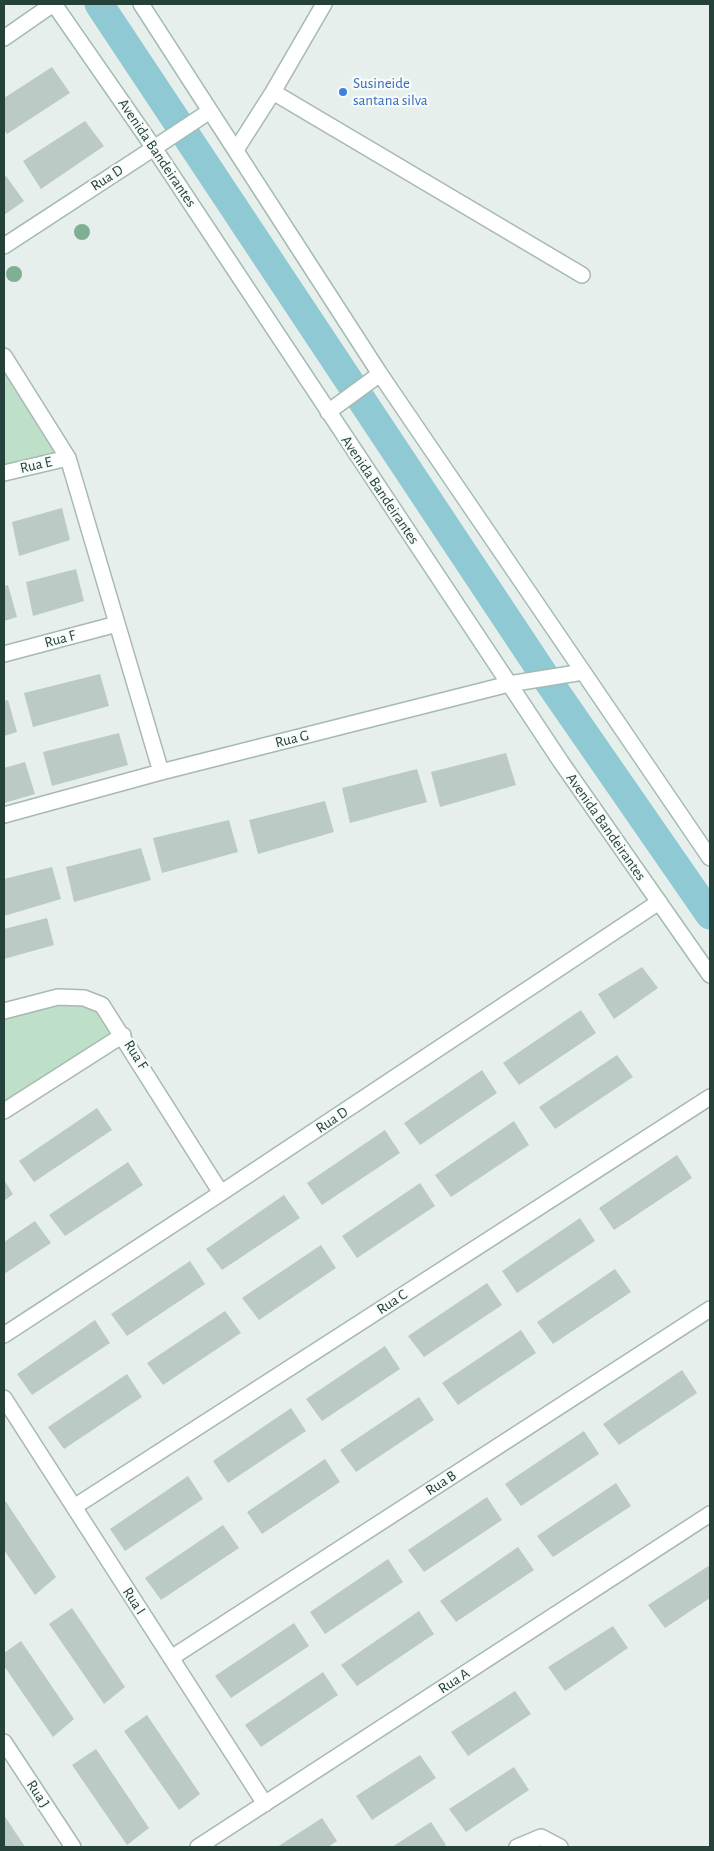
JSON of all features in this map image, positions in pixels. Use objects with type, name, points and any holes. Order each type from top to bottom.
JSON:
[{"type":"street","points":[[4,38],[54,4]]},
{"type":"street","name":"Avenida Bandeirantes","points":[[54,4],[154,148],[509,684],[710,974]]},
{"type":"street","points":[[141,4],[380,374],[710,858]]},
{"type":"street","points":[[236,150],[273,92],[324,4]]},
{"type":"street","points":[[273,92],[582,275]]},
{"type":"street","name":"Rua D","points":[[4,246],[210,111]]},
{"type":"street","points":[[4,356],[68,458],[161,772]]},
{"type":"street","points":[[328,412],[380,374]]},
{"type":"street","name":"Rua E","points":[[4,473],[68,458]]},
{"type":"street","name":"Rua F","points":[[4,654],[117,624]]},
{"type":"street","name":"Rua G","points":[[4,815],[161,772],[509,684],[583,672]]},
{"type":"street","name":"Rua D","points":[[4,1335],[659,902]]},
{"type":"street","name":"Rua F","points":[[4,1011],[58,997],[84,998],[102,1005],[123,1035],[221,1193]]},
{"type":"street","points":[[4,1111],[123,1035]]},
{"type":"street","name":"Rua C","points":[[74,1507],[710,1097]]},
{"type":"street","name":"Rua B","points":[[171,1658],[710,1309]]},
{"type":"street","name":"Rua I","points":[[4,1398],[265,1804]]},
{"type":"street","name":"Rua A","points":[[198,1847],[710,1514]]},
{"type":"street","name":"Rua J","points":[[4,1742],[72,1847]]},
{"type":"street","points":[[518,1847],[541,1837],[560,1847]]},
{"type":"green space","points":[[4,356],[68,458],[4,473]]},
{"type":"green space","points":[[84,998],[123,1035],[4,1111],[4,1011]]},
{"type":"building","points":[[52,67],[70,93],[7,134],[4,130],[4,98]]},
{"type":"building","points":[[85,121],[104,146],[41,189],[23,161]]},
{"type":"building","points":[[6,176],[24,201],[4,215],[4,177]]},
{"type":"building","points":[[62,508],[70,540],[19,556],[12,522]]},
{"type":"building","points":[[76,569],[84,601],[33,616],[26,582]]},
{"type":"building","points":[[8,585],[17,617],[4,621],[4,586]]},
{"type":"building","points":[[100,674],[109,706],[33,727],[24,693]]},
{"type":"building","points":[[8,700],[17,732],[4,736],[4,701]]},
{"type":"building","points":[[119,733],[128,765],[52,786],[43,752]]},
{"type":"building","points":[[506,753],[516,785],[440,807],[431,772]]},
{"type":"building","points":[[25,762],[35,794],[4,803],[4,768]]},
{"type":"building","points":[[417,769],[427,802],[350,823],[342,788]]},
{"type":"building","points":[[325,801],[334,832],[258,854],[249,820]]},
{"type":"building","points":[[229,820],[238,852],[162,873],[153,838]]},
{"type":"building","points":[[141,848],[151,880],[74,902],[66,867]]},
{"type":"building","points":[[52,867],[61,899],[4,916],[4,879]]},
{"type":"building","points":[[47,918],[54,945],[4,959],[4,929]]},
{"type":"building","points":[[642,967],[658,988],[614,1019],[598,994]]},
{"type":"building","points":[[581,1010],[596,1033],[519,1085],[503,1063]]},
{"type":"building","points":[[617,1055],[633,1077],[555,1129],[539,1107]]},
{"type":"building","points":[[482,1070],[497,1093],[420,1145],[404,1123]]},
{"type":"building","points":[[97,1108],[112,1130],[34,1182],[19,1161]]},
{"type":"building","points":[[514,1121],[529,1145],[451,1197],[435,1175]]},
{"type":"building","points":[[385,1130],[400,1153],[322,1205],[307,1183]]},
{"type":"building","points":[[677,1155],[692,1178],[614,1230],[599,1208]]},
{"type":"building","points":[[128,1162],[143,1185],[65,1236],[49,1215]]},
{"type":"building","points":[[4,1180],[13,1194],[4,1201]]},
{"type":"building","points":[[420,1183],[435,1206],[357,1258],[342,1236]]},
{"type":"building","points":[[284,1195],[300,1218],[222,1270],[206,1249]]},
{"type":"building","points":[[580,1218],[595,1241],[517,1293],[502,1271]]},
{"type":"building","points":[[35,1221],[51,1243],[4,1274],[4,1242]]},
{"type":"building","points":[[321,1245],[336,1268],[259,1320],[242,1298]]},
{"type":"building","points":[[190,1261],[205,1284],[127,1336],[111,1314]]},
{"type":"building","points":[[615,1269],[631,1292],[553,1344],[537,1322]]},
{"type":"building","points":[[487,1283],[502,1305],[424,1357],[408,1336]]},
{"type":"building","points":[[225,1311],[241,1333],[163,1385],[147,1363]]},
{"type":"building","points":[[95,1320],[110,1343],[32,1395],[17,1374]]},
{"type":"building","points":[[521,1330],[536,1353],[458,1405],[442,1383]]},
{"type":"building","points":[[385,1346],[400,1369],[322,1421],[306,1399]]},
{"type":"building","points":[[682,1370],[697,1393],[619,1445],[603,1424]]},
{"type":"building","points":[[127,1374],[142,1397],[64,1449],[48,1427]]},
{"type":"building","points":[[419,1397],[434,1420],[356,1472],[340,1450]]},
{"type":"building","points":[[291,1408],[306,1431],[228,1483],[213,1461]]},
{"type":"building","points":[[584,1431],[599,1454],[521,1506],[505,1484]]},
{"type":"building","points":[[325,1459],[340,1482],[262,1534],[247,1512]]},
{"type":"building","points":[[188,1476],[203,1499],[125,1551],[110,1529]]},
{"type":"building","points":[[616,1483],[631,1506],[553,1557],[537,1536]]},
{"type":"building","points":[[487,1497],[502,1520],[424,1572],[408,1550]]},
{"type":"building","points":[[4,1499],[56,1577],[35,1595],[4,1550]]},
{"type":"building","points":[[223,1525],[239,1548],[161,1600],[145,1578]]},
{"type":"building","points":[[518,1547],[534,1570],[456,1622],[440,1601]]},
{"type":"building","points":[[388,1559],[403,1582],[325,1634],[310,1612]]},
{"type":"building","points":[[710,1565],[710,1598],[665,1628],[648,1605]]},
{"type":"building","points":[[72,1608],[125,1687],[104,1704],[49,1624]]},
{"type":"building","points":[[419,1611],[434,1634],[357,1686],[341,1665]]},
{"type":"building","points":[[294,1623],[309,1646],[231,1698],[215,1676]]},
{"type":"building","points":[[613,1626],[628,1648],[565,1691],[548,1667]]},
{"type":"building","points":[[21,1641],[74,1719],[53,1737],[4,1666],[4,1653]]},
{"type":"building","points":[[323,1672],[338,1695],[261,1747],[245,1725]]},
{"type":"building","points":[[515,1691],[531,1714],[468,1756],[451,1732]]},
{"type":"building","points":[[147,1715],[200,1794],[179,1810],[124,1731]]},
{"type":"building","points":[[96,1749],[149,1828],[127,1845],[72,1765]]},
{"type":"building","points":[[420,1755],[436,1778],[372,1820],[356,1796]]},
{"type":"building","points":[[514,1767],[529,1790],[466,1832],[449,1809]]},
{"type":"building","points":[[4,1815],[25,1847],[4,1847]]},
{"type":"building","points":[[322,1818],[337,1841],[328,1847],[277,1847]]},
{"type":"building","points":[[431,1822],[446,1845],[443,1847],[392,1847]]},
{"type":"waterway","points":[[99,4],[546,678],[710,915]]},
{"type":"place","name":"Susineide santana silva","points":[[343,92]]}]
